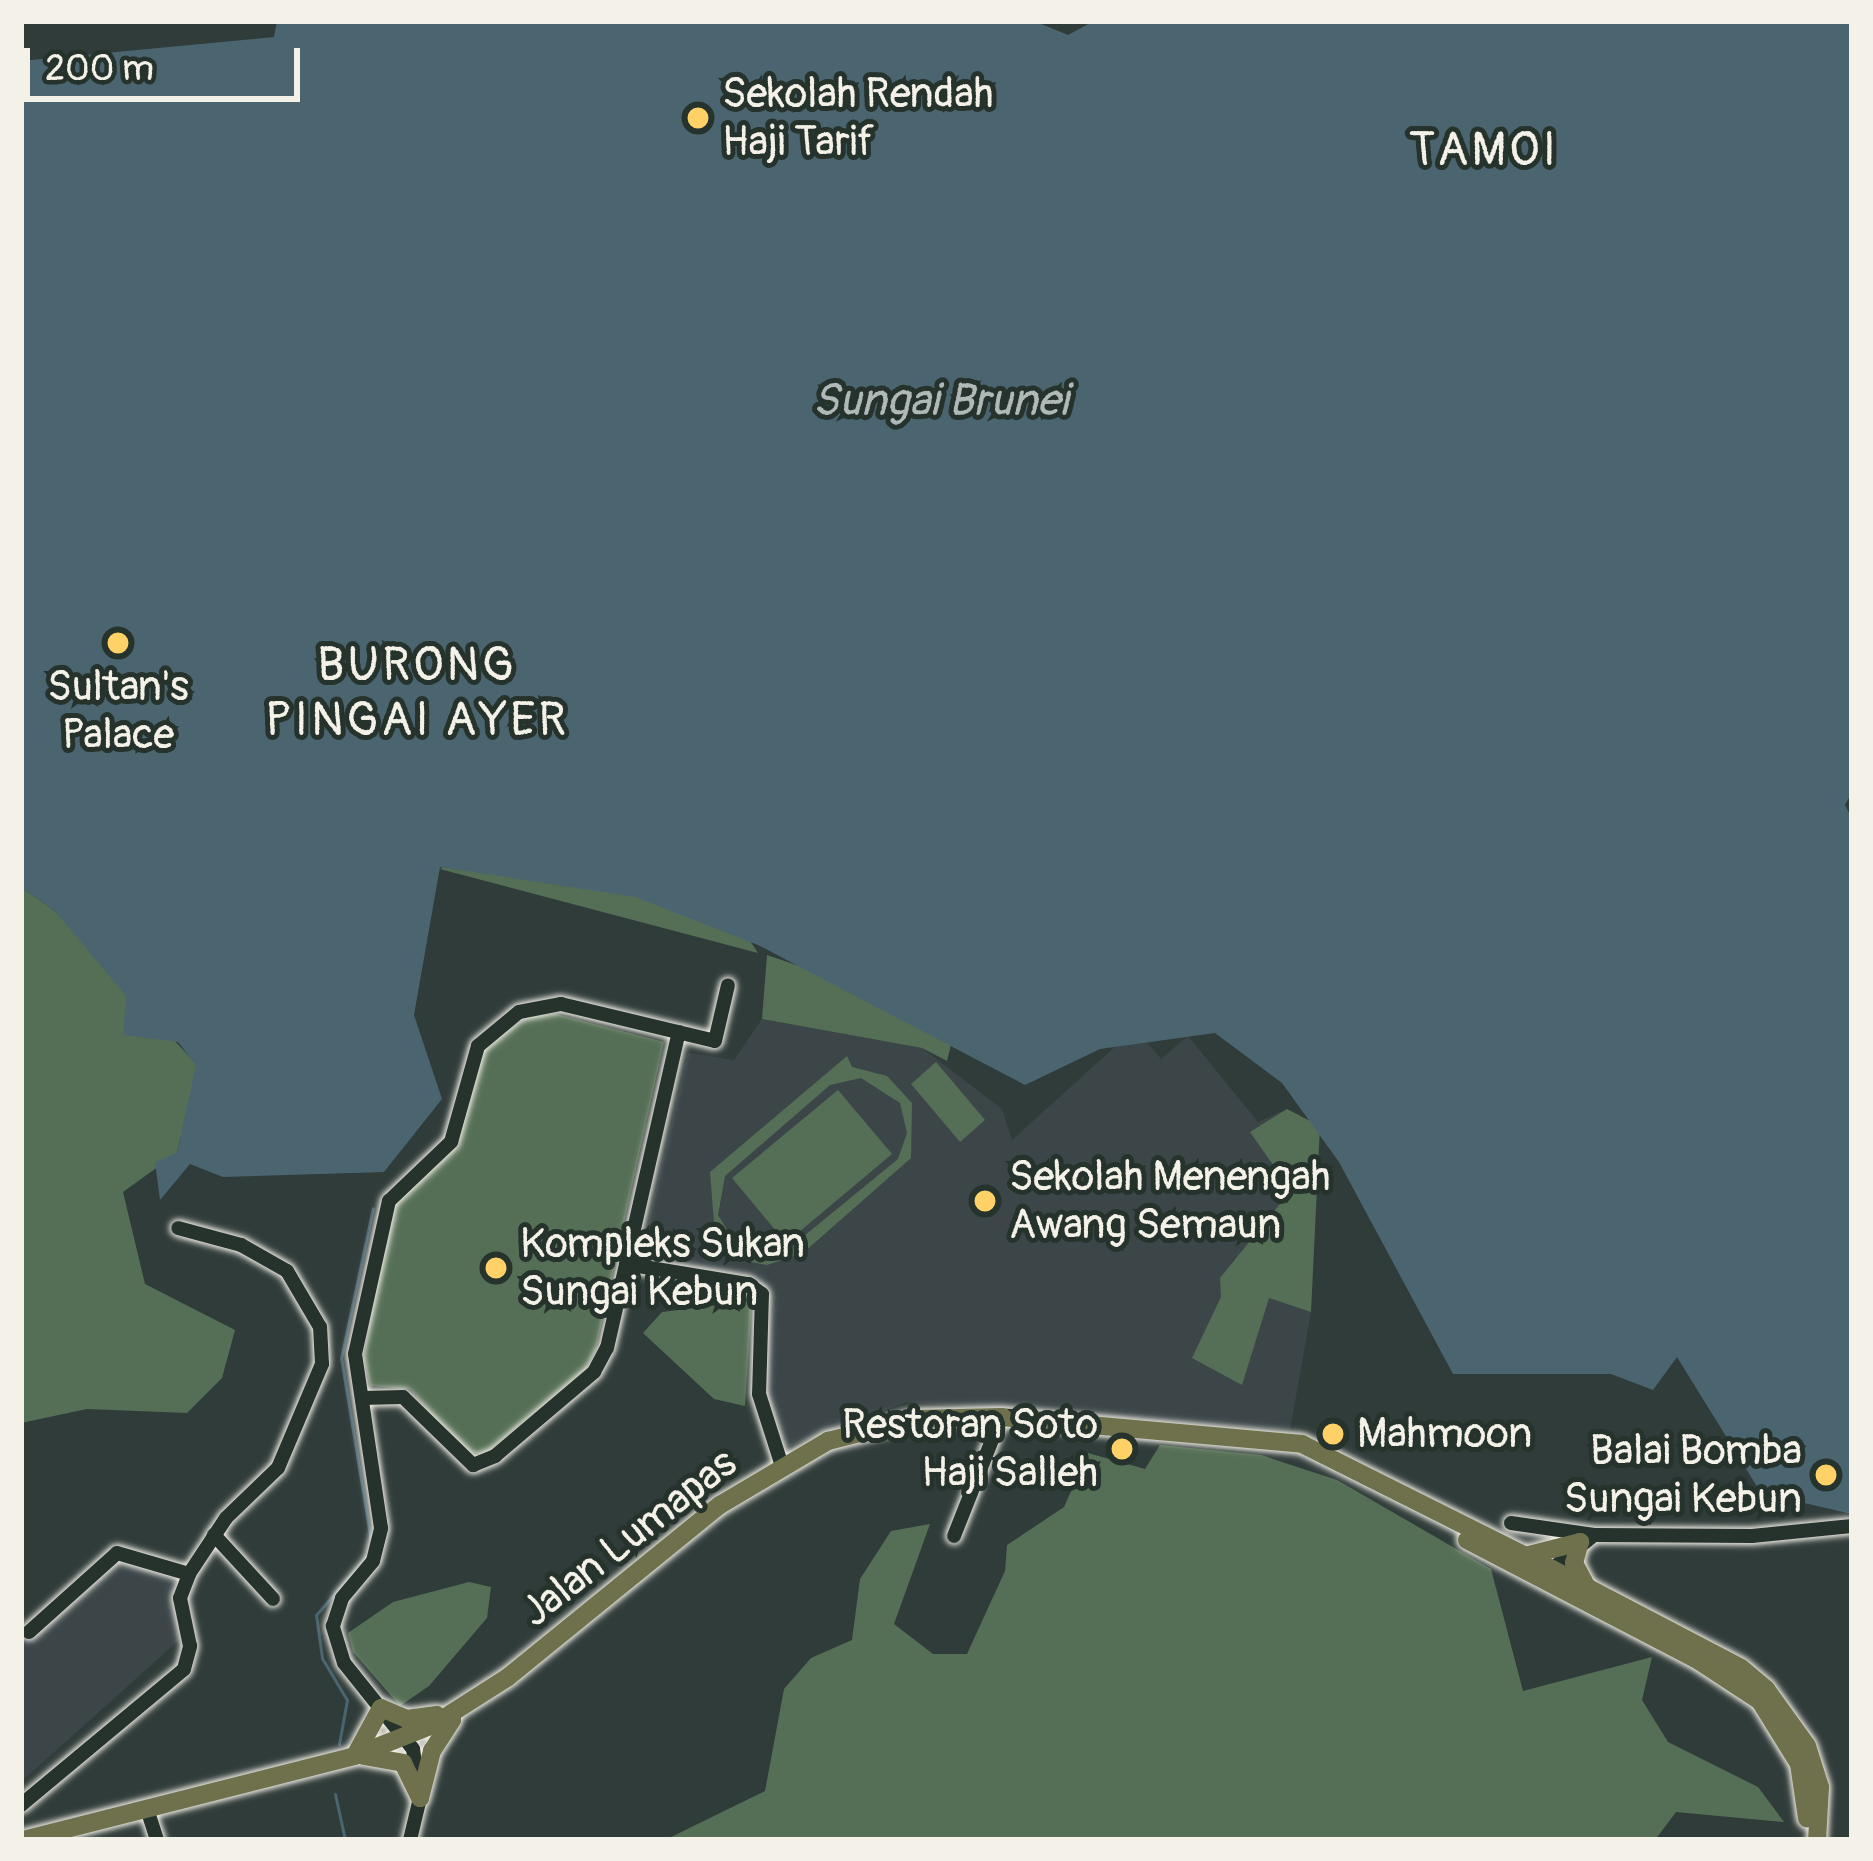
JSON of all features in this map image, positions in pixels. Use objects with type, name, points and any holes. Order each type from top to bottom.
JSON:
[{"type":"main road","name":"Jalan Lumapas","points":[[23,1840],[354,1756],[459,1712],[720,1505],[828,1441],[891,1423],[1001,1417],[1302,1444],[1524,1556],[1548,1576]]},
{"type":"main road","name":"Jalan Lumapas","points":[[1302,1444],[1490,1553],[1548,1576]]},
{"type":"main road","points":[[1524,1556],[1587,1539]]},
{"type":"main road","points":[[1587,1539],[1576,1576],[1588,1588]]},
{"type":"main road","points":[[1548,1576],[1588,1588],[1741,1668],[1766,1689],[1798,1730],[1820,1787],[1821,1840]]},
{"type":"main road","points":[[1548,1576],[1597,1612],[1699,1661],[1760,1701],[1799,1764],[1807,1840]]},
{"type":"main road","points":[[420,1798],[403,1763],[354,1756],[380,1708],[406,1719],[459,1712]]},
{"type":"main road","points":[[420,1798],[437,1739],[459,1712]]},
{"type":"street","points":[[410,1840],[420,1798],[405,1737],[344,1663],[333,1626],[342,1598],[374,1561],[381,1528],[357,1335],[384,1214],[397,1190],[451,1142],[478,1046],[519,1012],[549,1003],[715,1040],[728,985]]},
{"type":"street","points":[[362,1398],[403,1396],[462,1460],[486,1462],[603,1360],[679,1032]]},
{"type":"street","points":[[21,1805],[184,1669],[190,1646],[181,1598],[189,1574],[214,1535],[290,1449],[322,1346],[308,1299],[269,1256],[178,1228]]},
{"type":"street","points":[[626,1264],[748,1284],[762,1294],[759,1394],[782,1466]]},
{"type":"street","points":[[953,1536],[1001,1417]]},
{"type":"street","points":[[1511,1523],[1587,1539],[1751,1536],[1852,1526]]},
{"type":"street","points":[[214,1535],[273,1599]]},
{"type":"street","points":[[1548,1576],[1587,1539]]},
{"type":"street","points":[[29,1632],[117,1553],[189,1574]]},
{"type":"street","points":[[147,1809],[157,1840]]},
{"type":"shaded area","name":"Sekolah Menengah Awang Semaun","points":[[762,1019],[922,1048],[1002,1109],[1012,1140],[1129,1034],[1141,1035],[1161,1059],[1188,1036],[1258,1122],[1287,1109],[1311,1312],[1290,1430],[906,1402],[784,1448],[767,1402],[764,1286],[747,1275],[639,1262],[688,1053],[734,1060]]},
{"type":"shaded area","points":[[119,1560],[168,1572],[177,1584],[179,1640],[21,1782],[21,1637],[30,1640]]},
{"type":"green space","points":[[464,855],[576,868],[740,926],[758,953],[440,869]]},
{"type":"green space","points":[[21,887],[55,911],[197,1065],[177,1153],[123,1192],[145,1284],[235,1330],[222,1378],[187,1413],[87,1409],[21,1423]]},
{"type":"green space","points":[[767,955],[957,1020],[947,1061],[922,1048],[762,1019]]},
{"type":"green space","name":"Kompleks Sukan Sungai Kebun","points":[[556,1014],[664,1042],[596,1349],[585,1370],[485,1454],[463,1452],[410,1389],[370,1386],[364,1358],[388,1207],[459,1144],[479,1050],[528,1017]]},
{"type":"green space","points":[[847,1056],[852,1067],[887,1076],[912,1103],[911,1158],[803,1253],[767,1265],[746,1261],[715,1235],[710,1172]],"holes":[[[861,1078],[900,1103],[907,1133],[898,1159],[787,1250],[762,1254],[734,1241],[718,1215],[725,1176],[830,1085]]]},
{"type":"green space","points":[[936,1062],[985,1120],[960,1142],[911,1084]]},
{"type":"green space","points":[[838,1090],[892,1154],[786,1243],[732,1178]]},
{"type":"green space","points":[[1287,1109],[1320,1126],[1311,1312],[1269,1298],[1242,1385],[1192,1358],[1221,1297],[1220,1278],[1280,1204],[1285,1182],[1250,1132]]},
{"type":"green space","points":[[752,1301],[745,1406],[714,1399],[643,1333],[662,1312]]},
{"type":"green space","points":[[1160,1445],[1261,1455],[1337,1480],[1491,1569],[1523,1691],[1652,1657],[1642,1700],[1668,1742],[1758,1787],[1784,1822],[1676,1812],[1655,1840],[665,1840],[765,1791],[784,1689],[811,1658],[852,1640],[860,1579],[891,1531],[930,1524],[894,1624],[933,1654],[967,1654],[1005,1571],[1007,1545],[1064,1507],[1088,1453],[1145,1469]]},
{"type":"green space","points":[[469,1582],[491,1587],[487,1618],[429,1686],[400,1706],[353,1652],[348,1633],[393,1602]]},
{"type":"water","name":"Sungai Brunei","points":[[277,21],[1034,21],[1068,35],[1094,21],[1852,21],[1852,792],[1845,805],[1852,819],[1852,1514],[1761,1493],[1677,1357],[1653,1390],[1611,1374],[1453,1374],[1339,1162],[1282,1083],[1215,1033],[1100,1049],[1025,1085],[758,945],[635,897],[440,867],[414,1015],[442,1099],[384,1172],[223,1177],[190,1164],[160,1200],[155,1162],[177,1153],[196,1065],[178,1042],[123,1035],[126,996],[55,911],[21,887],[21,61],[274,37]]},
{"type":"waterway","points":[[371,1541],[341,1358],[373,1208]]},
{"type":"waterway","points":[[339,1744],[347,1700],[322,1658],[316,1615],[367,1556]]},
{"type":"waterway","points":[[335,1794],[345,1840]]},
{"type":"place","name":"Sekolah Rendah Haji Tarif","points":[[698,118]]},
{"type":"place","name":"Sultan's Palace","points":[[118,643]]},
{"type":"place","name":"Sekolah Menengah Awang Semaun","points":[[985,1201]]},
{"type":"place","name":"Kompleks Sukan Sungai Kebun","points":[[496,1268]]},
{"type":"place","name":"Mahmoon","points":[[1333,1434]]},
{"type":"place","name":"Restoran Soto Haji Salleh","points":[[1122,1449]]},
{"type":"place","name":"Balai Bomba Sungai Kebun","points":[[1826,1475]]},
{"type":"district","name":"TAMOI","points":[[1484,151]]},
{"type":"district","name":"BURONG PINGAI AYER","points":[[417,692]]}]
